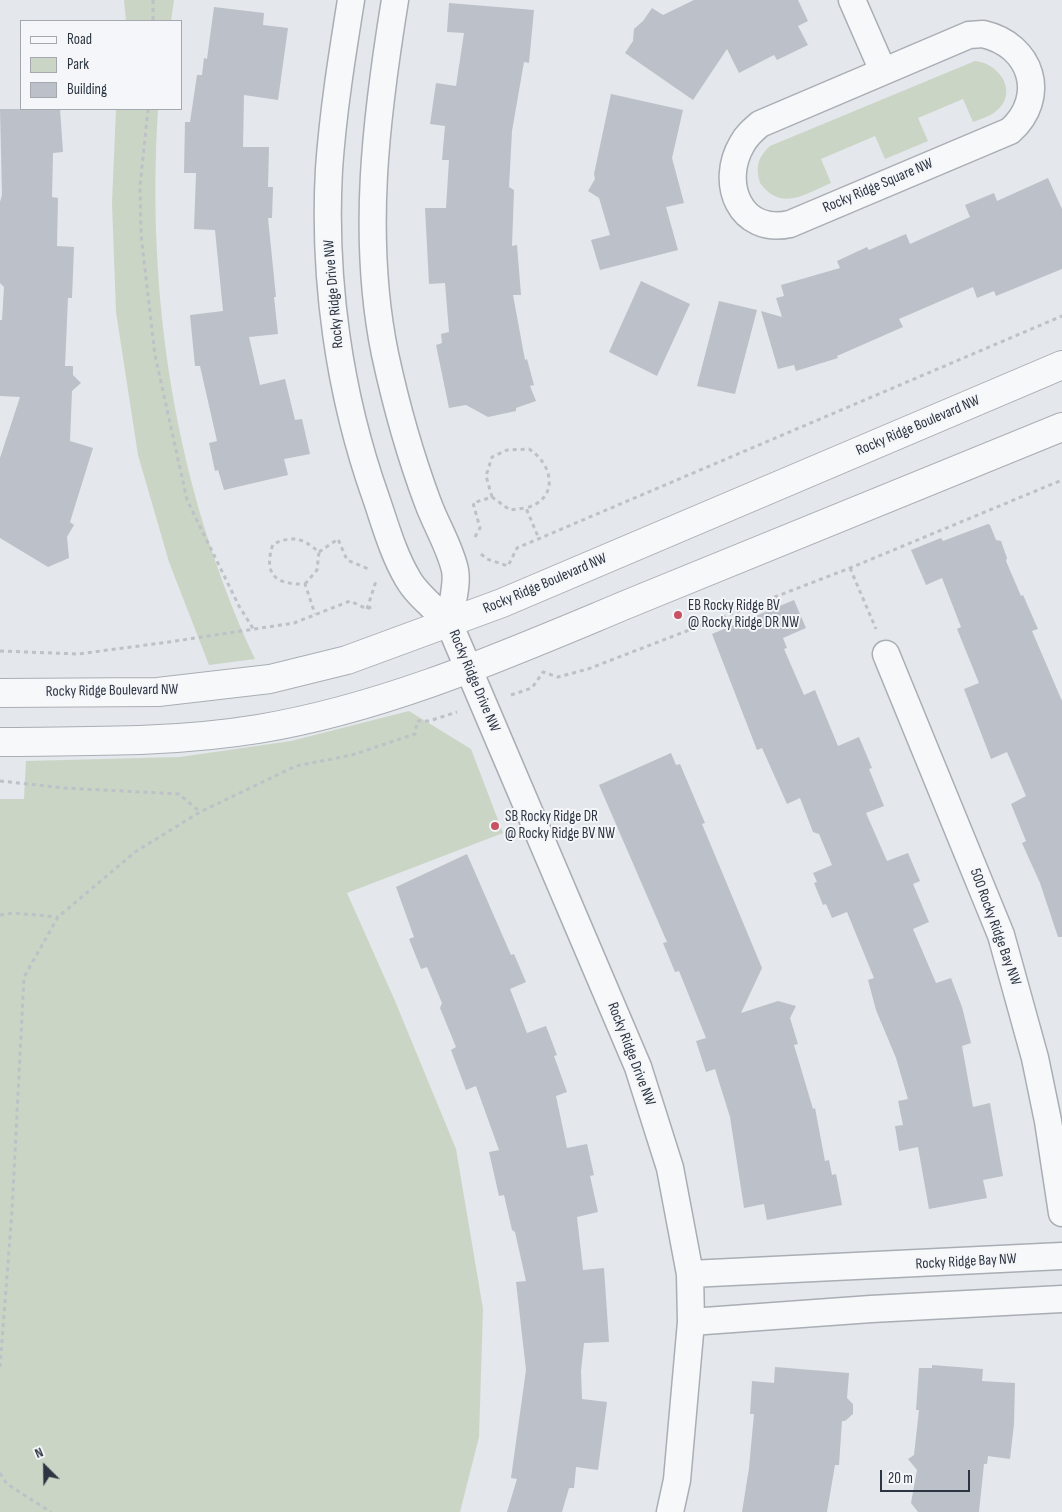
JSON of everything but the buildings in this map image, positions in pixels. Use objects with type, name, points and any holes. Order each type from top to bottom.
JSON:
[{"type":"street","name":"Rocky Ridge Drive NW","points":[[350,0],[335,102],[329,170],[328,234],[331,283],[340,361],[355,429],[369,480],[408,579],[449,623],[638,1068],[670,1168],[690,1274],[691,1322],[677,1480],[670,1512]]},
{"type":"street","name":"Rocky Ridge Drive NW","points":[[395,0],[381,87],[372,234],[379,313],[385,353],[398,412],[416,468],[455,572],[449,623]]},
{"type":"street","points":[[852,0],[883,71]]},
{"type":"street","name":"Rocky Ridge Square NW","points":[[983,34],[996,37],[1019,54],[1028,72],[1031,92],[1024,115],[1010,131],[790,224],[769,226],[748,216],[735,196],[733,178],[735,161],[741,145],[750,133],[760,124],[883,71],[969,35],[983,34]]},
{"type":"street","points":[[328,234],[372,234]]},
{"type":"street","name":"Rocky Ridge Boulevard NW","points":[[0,693],[158,692],[270,678],[347,660],[511,599],[1062,365]]},
{"type":"street","points":[[0,742],[128,741],[193,737],[258,728],[322,715],[386,698],[469,668],[1062,427]]},
{"type":"street","name":"500 Rocky Ridge Bay NW","points":[[886,654],[1001,935],[1035,1058],[1048,1121],[1062,1213]]},
{"type":"street","name":"Rocky Ridge Bay NW","points":[[690,1274],[870,1267],[1062,1256]]},
{"type":"street","points":[[870,1267],[871,1309]]},
{"type":"street","points":[[691,1322],[871,1309],[1062,1299]]},
{"type":"path","points":[[153,0],[153,20]]},
{"type":"path","points":[[148,110],[140,186],[141,235],[155,355],[187,500],[239,606],[254,630]]},
{"type":"path","points":[[476,549],[487,559],[508,566],[517,548],[1062,316]]},
{"type":"path","points":[[529,449],[537,454],[544,463],[549,481],[548,491],[541,502],[526,508],[510,510],[492,497],[486,476],[492,458],[506,450],[529,449]]},
{"type":"path","points":[[532,688],[543,672],[558,677],[588,669],[850,568],[1062,480]]},
{"type":"path","points":[[470,544],[480,528],[473,503],[492,497]]},
{"type":"path","points":[[526,508],[539,539]]},
{"type":"path","points":[[320,552],[307,542],[288,538],[273,544],[268,561],[273,575],[288,585],[305,584],[317,570],[320,552],[338,539],[347,560],[378,574],[367,609]]},
{"type":"path","points":[[850,568],[886,654]]},
{"type":"path","points":[[305,584],[316,614]]},
{"type":"path","points":[[0,651],[78,654],[294,623],[350,601],[367,609]]},
{"type":"path","points":[[367,609],[375,605]]},
{"type":"path","points":[[0,1367],[12,1211],[24,977],[58,917],[135,852],[200,812],[296,766],[352,754],[402,740],[415,734],[417,721],[429,721]]},
{"type":"path","points":[[0,781],[65,788],[179,794],[200,812]]},
{"type":"path","points":[[0,915],[14,913],[58,917]]},
{"type":"path","points":[[0,1473],[7,1484],[51,1512]]},
{"type":"green space","points":[[124,0],[174,0],[171,20],[126,20]]},
{"type":"green space","points":[[975,61],[985,63],[993,68],[1004,81],[1006,97],[1002,105],[990,115],[973,122],[963,99],[918,118],[928,141],[885,159],[875,136],[821,159],[831,183],[794,198],[776,197],[768,192],[760,183],[758,167],[760,158],[770,146]]},
{"type":"green space","points":[[116,110],[158,110],[155,180],[157,250],[162,321],[172,390],[186,459],[204,527],[227,594],[255,659],[209,665],[169,562],[138,455],[116,312],[112,203]]},
{"type":"green space","points":[[409,711],[471,749],[503,833],[347,893],[395,1001],[456,1149],[483,1309],[479,1437],[460,1512],[0,1512],[0,799],[24,799],[26,761],[180,757],[291,741]]},
{"type":"place","name":"EB Rocky Ridge BV @ Rocky Ridge DR NW","points":[[678,615]]},
{"type":"place","name":"SB Rocky Ridge DR @ Rocky Ridge BV NW","points":[[495,826]]}]
